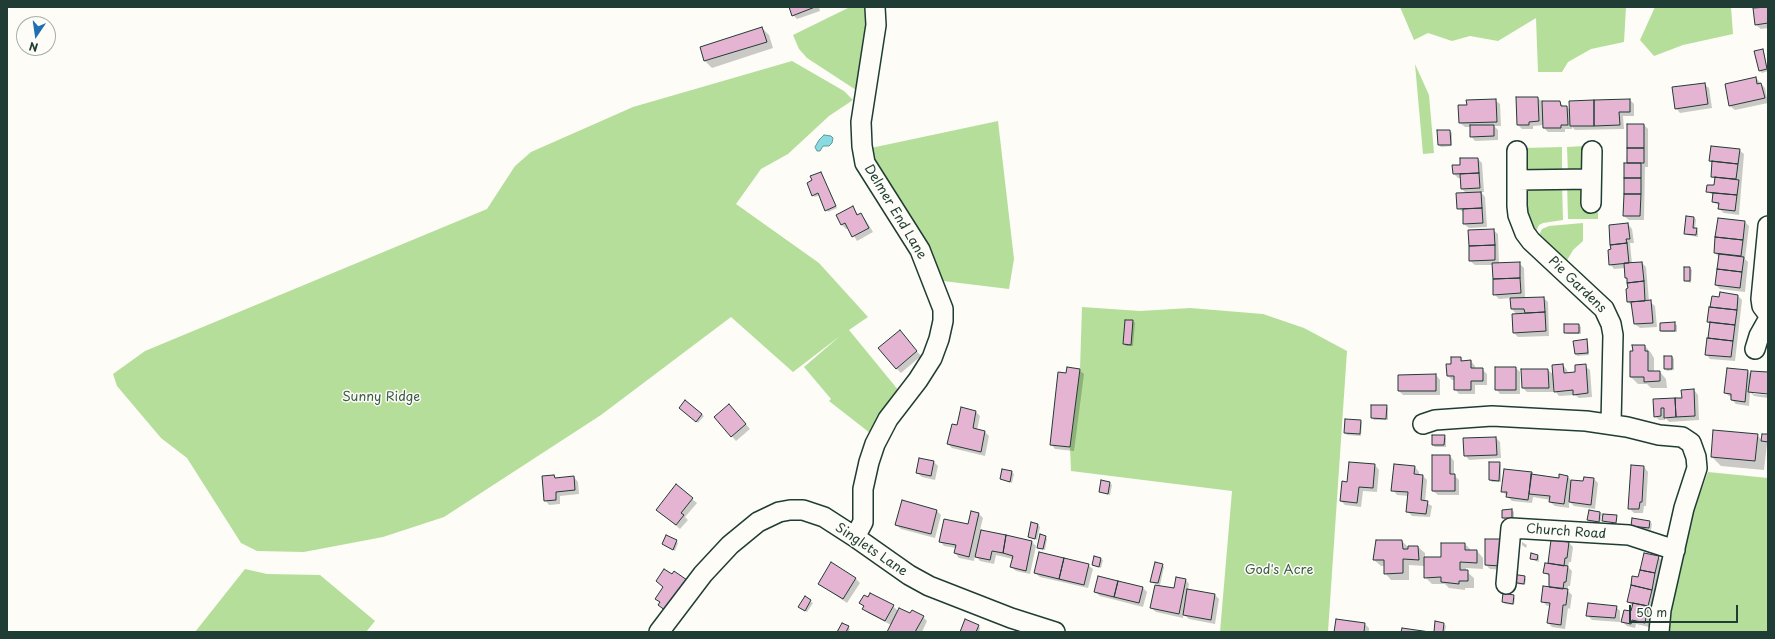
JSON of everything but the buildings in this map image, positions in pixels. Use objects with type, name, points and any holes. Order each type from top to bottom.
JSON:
[{"type":"street","name":"Delmer End Lane","points":[[856,538],[863,522],[863,489],[875,444],[888,419],[918,380],[932,358],[943,321],[942,309],[920,250],[865,163],[862,146],[861,122],[876,25],[875,7]]},
{"type":"street","name":"Pie Gardens","points":[[1517,151],[1518,215],[1525,233],[1531,241],[1604,309],[1611,324],[1611,424]]},
{"type":"street","points":[[1591,204],[1592,151]]},
{"type":"street","points":[[1517,180],[1591,179]]},
{"type":"street","points":[[1768,226],[1761,299],[1762,306],[1768,314]]},
{"type":"street","points":[[1755,349],[1759,336],[1768,320]]},
{"type":"street","points":[[1423,424],[1435,420],[1492,416],[1586,421],[1611,424],[1659,435],[1682,437],[1692,443],[1697,468],[1684,508],[1662,610],[1659,632]]},
{"type":"street","name":"Singlets Lane","points":[[659,632],[670,615],[703,574],[730,545],[758,522],[779,512],[790,510],[803,510],[814,513],[856,538],[892,564],[929,586],[1011,618],[1056,632]]},
{"type":"street","name":"Church Road","points":[[1506,584],[1511,528],[1629,536],[1675,550]]},
{"type":"green space","points":[[850,7],[871,7],[859,87],[856,90],[807,58],[799,49],[793,35]]},
{"type":"green space","points":[[1400,7],[1626,7],[1624,42],[1591,49],[1568,62],[1562,72],[1538,72],[1536,18],[1498,41],[1470,36],[1452,41],[1428,33],[1414,40]]},
{"type":"green space","points":[[1655,7],[1731,7],[1733,34],[1683,45],[1654,56],[1640,40]]},
{"type":"green space","name":"Sunny Ridge","points":[[792,61],[844,91],[853,100],[829,116],[788,154],[761,169],[736,204],[819,263],[868,317],[849,330],[899,391],[870,433],[829,401],[831,399],[804,367],[840,336],[793,372],[731,317],[601,415],[444,517],[383,537],[304,552],[257,551],[241,543],[187,458],[161,438],[117,386],[113,374],[145,351],[487,209],[515,166],[531,152],[633,107]]},
{"type":"green space","points":[[1415,64],[1429,95],[1434,153],[1423,154]]},
{"type":"green space","points":[[998,121],[1014,259],[1009,289],[943,281],[925,242],[873,158],[871,148]]},
{"type":"green space","points":[[1584,146],[1584,170],[1568,174],[1567,147]]},
{"type":"green space","points":[[1562,147],[1562,174],[1533,174],[1524,170],[1523,148]]},
{"type":"green space","points":[[1562,182],[1563,220],[1539,225],[1534,236],[1523,201],[1525,194],[1531,188]]},
{"type":"green space","points":[[1567,182],[1581,186],[1598,208],[1598,219],[1568,219]]},
{"type":"green space","points":[[1583,223],[1583,241],[1573,250],[1565,264],[1540,242],[1539,235],[1542,229],[1549,226]]},
{"type":"green space","name":"God's Acre","points":[[1082,307],[1140,311],[1190,308],[1263,314],[1304,328],[1347,351],[1328,632],[1220,632],[1232,491],[1071,471],[1070,447],[1080,369]]},
{"type":"green space","points":[[1708,472],[1768,478],[1768,632],[1666,632],[1691,518]]},
{"type":"green space","points":[[245,569],[267,574],[320,575],[375,621],[366,632],[195,632]]},
{"type":"water","points":[[824,135],[831,136],[833,138],[832,143],[829,146],[823,146],[820,151],[817,151],[815,147]]}]
